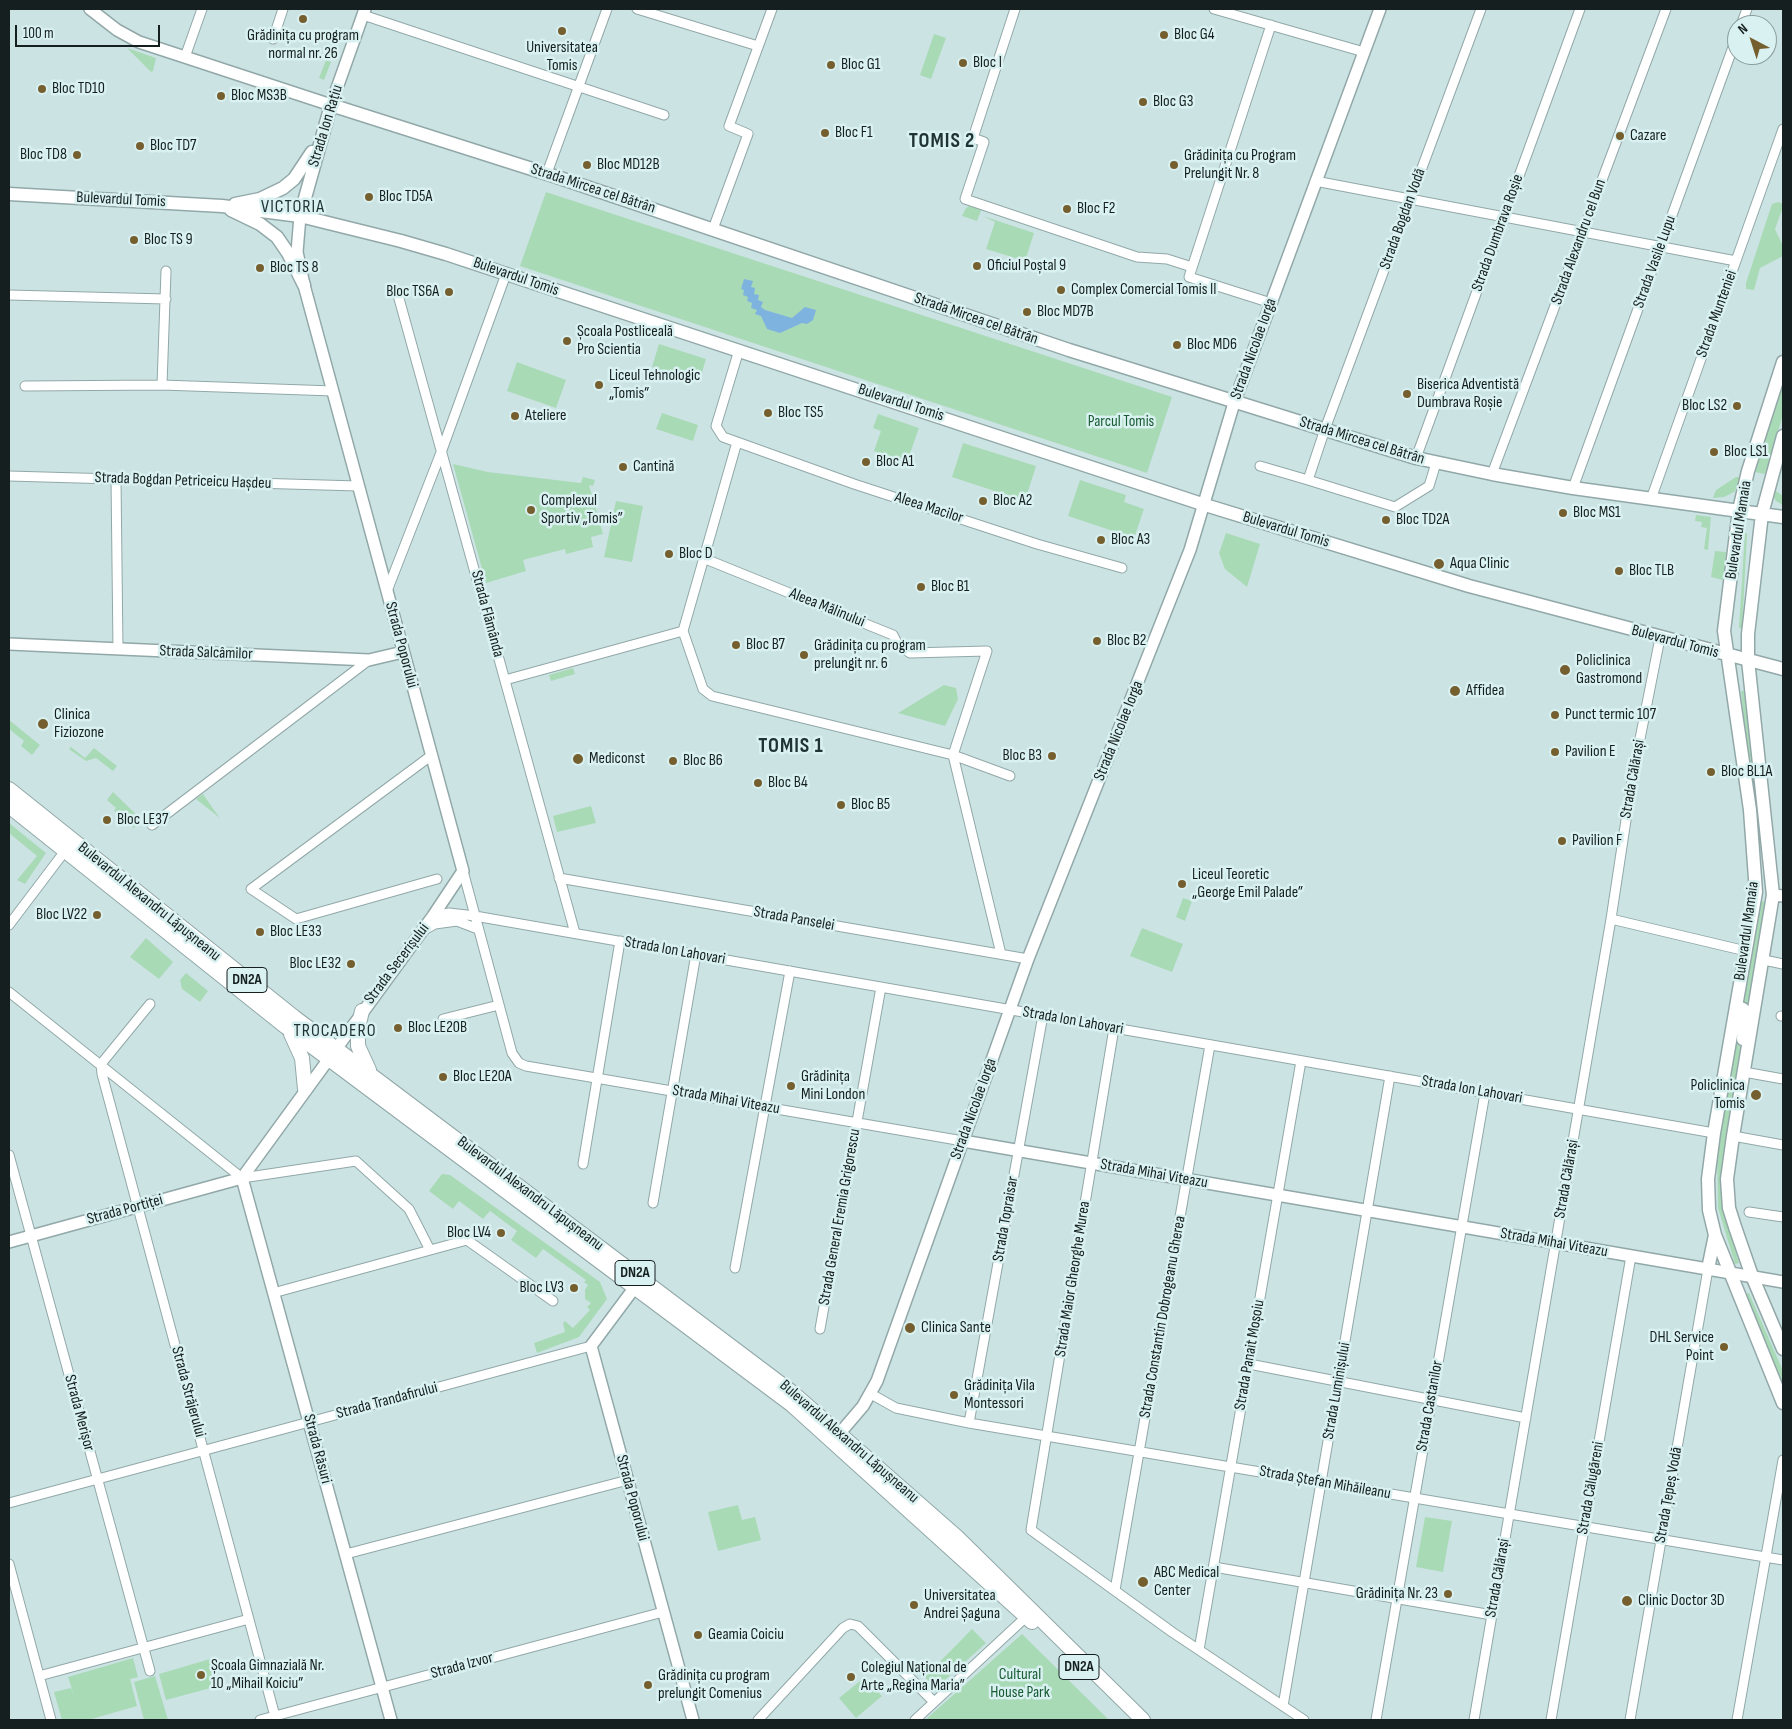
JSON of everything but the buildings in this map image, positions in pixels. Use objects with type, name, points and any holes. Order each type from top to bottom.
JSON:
[{"type":"main road","name":"Strada Ion Rațiu","points":[[300,216],[331,105]]},
{"type":"main road","name":"Strada Mircea cel Bătrân","points":[[331,105],[713,229],[1069,350],[1234,403],[1416,458],[1573,488],[1783,517]]},
{"type":"main road","points":[[222,206],[260,199],[283,188],[304,166],[321,137]]},
{"type":"main road","name":"Bulevardul Tomis","points":[[9,194],[222,206],[300,216],[446,254],[1202,504],[1478,589],[1727,656],[1783,669]]},
{"type":"main road","points":[[222,206],[260,224],[277,237],[288,253],[304,285]]},
{"type":"main road","name":"Bulevardul Mamaia","points":[[1783,362],[1748,471],[1740,510],[1724,631],[1750,810],[1756,892],[1714,1133],[1708,1179],[1709,1210],[1715,1235],[1783,1403]]},
{"type":"main road","name":"Bulevardul Mamaia","points":[[1783,436],[1762,514],[1750,611],[1748,660],[1778,895],[1764,960],[1733,1136],[1728,1179],[1728,1208],[1752,1276],[1783,1348]]},
{"type":"main road","name":"Bulevardul Alexandru Lăpușneanu","points":[[9,789],[332,1053],[471,1163],[837,1437],[956,1536],[1143,1720]]},
{"type":"main road","name":"Bulevardul Alexandru Lăpușneanu","points":[[9,806],[286,1027],[374,1077],[793,1392],[837,1437],[1090,1678],[1130,1720]]},
{"type":"main road","points":[[1756,892],[1778,895]]},
{"type":"main road","points":[[1736,1006],[1743,1009],[1745,1013],[1742,1060],[1744,1076]]},
{"type":"main road","points":[[362,1011],[358,1028],[358,1046],[374,1077]]},
{"type":"main road","points":[[286,1027],[299,1047],[305,1089]]},
{"type":"main road","points":[[1708,1269],[1715,1235]]},
{"type":"street","name":"Strada Mircea cel Bătrân","points":[[90,9],[127,36],[331,105]]},
{"type":"street","points":[[185,57],[202,9]]},
{"type":"street","points":[[273,39],[283,9]]},
{"type":"street","points":[[547,174],[607,9]]},
{"type":"street","points":[[637,9],[758,46]]},
{"type":"street","points":[[713,229],[748,134],[729,126],[772,9]]},
{"type":"street","points":[[1015,9],[972,138],[984,142],[965,199],[1137,257],[1166,259],[1192,267]]},
{"type":"street","points":[[1214,9],[1364,52]]},
{"type":"street","name":"Strada Nicolae Iorga","points":[[837,1437],[871,1394],[1028,959],[1190,550],[1202,504],[1234,403],[1380,9]]},
{"type":"street","name":"Strada Bogdan Vodă","points":[[1308,480],[1325,429],[1481,9]]},
{"type":"street","name":"Strada Dumbrava Roșie","points":[[1416,458],[1580,9]]},
{"type":"street","name":"Strada Alexandru cel Bun","points":[[1492,474],[1666,9]]},
{"type":"street","points":[[364,12],[664,115]]},
{"type":"street","name":"Strada Ion Rațiu","points":[[331,105],[364,12]]},
{"type":"street","points":[[1271,25],[1189,277],[1271,303]]},
{"type":"street","name":"Strada Vasile Lupu","points":[[1573,488],[1727,64]]},
{"type":"street","name":"Strada Munteniei","points":[[1651,499],[1783,129]]},
{"type":"street","points":[[1315,181],[1736,261]]},
{"type":"street","name":"Strada Poporului","points":[[300,216],[297,252],[304,285],[512,1053],[519,1063],[526,1066]]},
{"type":"street","points":[[162,385],[166,271]]},
{"type":"street","points":[[387,591],[442,450],[506,274]]},
{"type":"street","points":[[9,295],[166,299]]},
{"type":"street","name":"Strada Flămânda","points":[[398,295],[575,933]]},
{"type":"street","points":[[739,350],[716,426],[723,437],[737,442],[683,631],[703,688],[712,696],[953,755],[1010,776]]},
{"type":"street","points":[[25,386],[162,385],[333,391]]},
{"type":"street","name":"Aleea Macilor","points":[[737,442],[854,484],[1036,544],[1122,568]]},
{"type":"street","points":[[1260,466],[1395,507],[1429,486],[1436,463]]},
{"type":"street","name":"Strada Bogdan Petriceicu Hașdeu","points":[[9,476],[358,486]]},
{"type":"street","points":[[116,479],[118,649]]},
{"type":"street","name":"Aleea Mălinului","points":[[703,558],[893,635],[898,645],[910,653],[987,650],[953,755]]},
{"type":"street","points":[[505,680],[683,631]]},
{"type":"street","name":"Strada Călărași","points":[[1474,1720],[1611,919],[1633,774],[1660,638]]},
{"type":"street","name":"Strada Salcâmilor","points":[[9,644],[369,660],[403,652]]},
{"type":"street","points":[[152,825],[369,660]]},
{"type":"street","points":[[432,755],[251,889],[296,919],[437,879]]},
{"type":"street","points":[[953,755],[1001,954]]},
{"type":"street","points":[[9,925],[65,851]]},
{"type":"street","name":"Strada Secerișului","points":[[242,1178],[305,1089],[433,916],[463,871]]},
{"type":"street","name":"Strada Panselei","points":[[559,878],[1028,959]]},
{"type":"street","name":"Strada Ion Lahovari","points":[[433,916],[449,913],[475,916],[1714,1133]]},
{"type":"street","points":[[1611,919],[1746,951]]},
{"type":"street","points":[[422,931],[435,924],[457,921],[478,929]]},
{"type":"street","points":[[583,1164],[620,941]]},
{"type":"street","points":[[653,1203],[696,954]]},
{"type":"street","points":[[1764,960],[1783,964]]},
{"type":"street","points":[[735,1268],[790,971]]},
{"type":"street","name":"Strada General Eremia Grigorescu","points":[[820,1329],[882,987]]},
{"type":"street","points":[[9,992],[242,1178],[356,1161],[409,1209],[430,1250]]},
{"type":"street","points":[[101,1064],[150,1004]]},
{"type":"street","points":[[443,1019],[499,1005]]},
{"type":"street","name":"Strada Topraisar","points":[[969,1423],[1043,1015]]},
{"type":"street","name":"Strada Maior Gheorghe Murea","points":[[1114,1028],[1031,1530],[1115,1590]]},
{"type":"street","name":"Strada Constantin Dobrogeanu Gherea","points":[[1115,1590],[1210,1044]]},
{"type":"street","name":"Strada Panait Moșoiu","points":[[1199,1650],[1301,1061]]},
{"type":"street","name":"Strada Străjerului","points":[[101,1064],[102,1074],[275,1718]]},
{"type":"street","name":"Strada Mihai Viteazu","points":[[526,1066],[1783,1282]]},
{"type":"street","name":"Strada Luminișului","points":[[1283,1706],[1390,1076]]},
{"type":"street","points":[[1744,1076],[1783,1079]]},
{"type":"street","name":"Strada Castanilor","points":[[1376,1720],[1485,1093]]},
{"type":"street","points":[[1733,1136],[1783,1145]]},
{"type":"street","name":"Strada Merișor","points":[[9,1155],[150,1671]]},
{"type":"street","name":"Strada Portiței","points":[[9,1242],[242,1178]]},
{"type":"street","name":"Strada Răsuri","points":[[242,1178],[391,1720]]},
{"type":"street","points":[[1749,1212],[1783,1217]]},
{"type":"street","points":[[274,1293],[467,1240],[553,1301]]},
{"type":"street","name":"Strada Călugăreni","points":[[1551,1720],[1631,1256]]},
{"type":"street","name":"Strada Țepeș Vodă","points":[[1630,1720],[1708,1269]]},
{"type":"street","points":[[591,1346],[636,1287]]},
{"type":"street","name":"Strada Poporului","points":[[591,1346],[692,1720]]},
{"type":"street","name":"Strada Trandafirului","points":[[9,1503],[591,1346]]},
{"type":"street","points":[[1249,1364],[1526,1418]]},
{"type":"street","name":"Strada Ștefan Mihăileanu","points":[[871,1394],[896,1408],[969,1423],[1783,1560]]},
{"type":"street","points":[[1737,1720],[1783,1460]]},
{"type":"street","points":[[346,1554],[628,1480]]},
{"type":"street","points":[[9,1564],[51,1720]]},
{"type":"street","points":[[1214,1567],[1492,1615]]},
{"type":"street","points":[[1115,1590],[1172,1632],[1304,1720]]},
{"type":"street","name":"Strada Izvor","points":[[260,1720],[275,1718],[382,1687],[663,1612]]},
{"type":"street","points":[[915,1720],[1026,1616]]},
{"type":"street","points":[[39,1676],[249,1619]]},
{"type":"street","points":[[758,1720],[844,1628],[850,1624],[858,1626],[934,1702]]},
{"type":"green space","points":[[934,34],[946,38],[931,79],[920,75]]},
{"type":"green space","points":[[127,48],[156,58],[153,71],[151,72]]},
{"type":"green space","points":[[326,60],[331,62],[324,80],[319,78]]},
{"type":"green space","name":"Parcul Tomis","points":[[546,192],[1172,397],[1147,473],[520,266]]},
{"type":"green space","points":[[1778,202],[1783,204],[1783,207],[1775,229],[1783,246],[1783,256],[1760,268],[1754,290],[1746,289],[1746,283],[1772,204]]},
{"type":"green space","points":[[971,205],[982,208],[977,221],[962,216],[966,208]]},
{"type":"green space","points":[[983,216],[1034,233],[1025,261],[986,249],[995,222]]},
{"type":"green space","points":[[659,344],[706,359],[699,382],[652,367]]},
{"type":"green space","points":[[517,362],[566,380],[556,408],[507,391]]},
{"type":"green space","points":[[1783,382],[1783,415],[1765,474],[1755,472]]},
{"type":"green space","points":[[662,413],[698,425],[693,441],[656,429]]},
{"type":"green space","points":[[878,414],[919,428],[907,462],[874,451],[881,431],[873,428]]},
{"type":"green space","points":[[963,443],[1036,466],[1025,501],[952,477]]},
{"type":"green space","name":"Complexul Sportiv „Tomis”","points":[[453,464],[488,472],[581,483],[583,477],[595,480],[593,486],[589,485],[603,534],[591,537],[593,547],[566,554],[565,549],[523,560],[526,571],[486,583]]},
{"type":"green space","points":[[1736,477],[1740,477],[1734,492],[1724,497],[1713,498],[1716,490]]},
{"type":"green space","points":[[1080,480],[1126,495],[1124,502],[1144,509],[1134,538],[1068,516]]},
{"type":"green space","points":[[1773,489],[1783,496],[1783,505],[1776,501],[1772,494]]},
{"type":"green space","points":[[616,501],[643,506],[632,562],[604,557]]},
{"type":"green space","points":[[1696,515],[1711,517],[1708,550],[1704,549],[1707,528],[1701,527],[1702,522],[1695,521]]},
{"type":"green space","points":[[1745,532],[1747,534],[1742,629],[1739,628]]},
{"type":"green space","points":[[1226,533],[1260,544],[1247,587],[1225,569],[1219,553]]},
{"type":"green space","points":[[1715,551],[1726,552],[1723,580],[1711,577]]},
{"type":"green space","points":[[573,668],[575,674],[551,681],[549,675]]},
{"type":"green space","points":[[944,685],[956,688],[958,699],[945,726],[898,713]]},
{"type":"green space","points":[[1741,691],[1744,691],[1765,868],[1749,768]]},
{"type":"green space","points":[[9,720],[40,745],[32,755],[21,746],[24,741],[9,729]]},
{"type":"green space","points":[[87,728],[103,732],[97,740],[84,730]]},
{"type":"green space","points":[[71,747],[85,758],[94,748],[117,766],[113,771],[96,758],[86,761],[69,749]]},
{"type":"green space","points":[[113,792],[141,819],[134,828],[114,811],[116,808],[107,800]]},
{"type":"green space","points":[[203,794],[214,810],[220,818],[196,799]]},
{"type":"green space","points":[[591,806],[596,823],[557,832],[553,816]]},
{"type":"green space","points":[[9,823],[46,853],[25,884],[17,880],[37,856],[9,833]]},
{"type":"green space","points":[[1183,898],[1192,901],[1185,921],[1176,917]]},
{"type":"green space","points":[[1760,900],[1768,903],[1750,1005],[1742,1003]]},
{"type":"green space","points":[[1142,928],[1183,944],[1172,972],[1130,956]]},
{"type":"green space","points":[[146,938],[173,962],[159,979],[130,957]]},
{"type":"green space","points":[[186,973],[208,991],[200,1002],[182,989],[180,980]]},
{"type":"green space","points":[[1741,1011],[1739,1077],[1723,1206],[1739,1263],[1735,1264],[1718,1208],[1717,1155]]},
{"type":"green space","points":[[442,1174],[450,1175],[600,1282],[607,1299],[579,1337],[537,1353],[534,1343],[565,1332],[563,1323],[565,1321],[573,1328],[590,1310],[587,1307],[591,1303],[585,1299],[585,1290],[588,1285],[584,1282],[586,1280],[543,1249],[536,1258],[511,1240],[517,1231],[490,1211],[483,1219],[459,1201],[453,1209],[429,1191]]},
{"type":"green space","points":[[1749,1293],[1783,1371],[1783,1387],[1745,1294]]},
{"type":"green space","points":[[738,1505],[742,1520],[755,1517],[761,1540],[718,1551],[708,1512]]},
{"type":"green space","points":[[1425,1517],[1452,1521],[1443,1572],[1416,1567]]},
{"type":"green space","points":[[972,1629],[986,1643],[935,1689],[925,1677]]},
{"type":"green space","name":"Cultural House Park","points":[[1022,1634],[1109,1720],[925,1720]]},
{"type":"green space","points":[[133,1658],[138,1677],[130,1679],[137,1706],[88,1720],[62,1720],[54,1692],[71,1688],[74,1695],[68,1677]]},
{"type":"green space","points":[[210,1659],[218,1686],[166,1700],[159,1674]]},
{"type":"green space","points":[[155,1676],[168,1720],[144,1720],[134,1682]]},
{"type":"green space","points":[[860,1681],[870,1693],[875,1689],[882,1696],[856,1718],[839,1698]]},
{"type":"water","points":[[744,279],[753,281],[751,287],[755,288],[754,294],[759,295],[758,300],[763,302],[761,307],[765,310],[792,318],[805,307],[816,310],[813,320],[807,324],[802,323],[780,333],[767,329],[761,316],[755,314],[757,310],[751,308],[752,303],[747,301],[748,297],[743,295],[744,290],[741,289]]},
{"type":"place","name":"Grădinița cu program normal nr. 26","points":[[303,19]]},
{"type":"place","name":"Universitatea Tomis","points":[[562,31]]},
{"type":"place","name":"Bloc G4","points":[[1164,35]]},
{"type":"place","name":"Bloc I","points":[[963,63]]},
{"type":"place","name":"Bloc G1","points":[[831,65]]},
{"type":"place","name":"Bloc TD10","points":[[42,89]]},
{"type":"place","name":"Bloc MS3B","points":[[221,96]]},
{"type":"place","name":"Bloc G3","points":[[1143,102]]},
{"type":"place","name":"Bloc F1","points":[[825,133]]},
{"type":"place","name":"Cazare","points":[[1620,136]]},
{"type":"place","name":"Bloc TD7","points":[[140,146]]},
{"type":"place","name":"Bloc TD8","points":[[77,155]]},
{"type":"place","name":"Bloc MD12B","points":[[587,165]]},
{"type":"place","name":"Grădinița cu Program Prelungit Nr. 8","points":[[1174,165]]},
{"type":"place","name":"Bloc TD5A","points":[[369,197]]},
{"type":"place","name":"Bloc F2","points":[[1067,209]]},
{"type":"place","name":"Bloc TS 9","points":[[134,240]]},
{"type":"place","name":"Oficiul Poștal 9","points":[[977,266]]},
{"type":"place","name":"Bloc TS 8","points":[[260,268]]},
{"type":"place","name":"Complex Comercial Tomis II","points":[[1061,290]]},
{"type":"place","name":"Bloc TS6A","points":[[449,292]]},
{"type":"place","name":"Bloc MD7B","points":[[1027,312]]},
{"type":"place","name":"Școala Postliceală Pro Scientia","points":[[567,341]]},
{"type":"place","name":"Bloc MD6","points":[[1177,345]]},
{"type":"place","name":"Liceul Tehnologic „Tomis”","points":[[599,385]]},
{"type":"place","name":"Biserica Adventistă Dumbrava Roșie","points":[[1407,394]]},
{"type":"place","name":"Bloc LS2","points":[[1737,406]]},
{"type":"place","name":"Bloc TS5","points":[[768,413]]},
{"type":"place","name":"Ateliere","points":[[515,416]]},
{"type":"place","name":"Bloc LS1","points":[[1714,452]]},
{"type":"place","name":"Bloc A1","points":[[866,462]]},
{"type":"place","name":"Cantină","points":[[623,467]]},
{"type":"place","name":"Bloc A2","points":[[983,501]]},
{"type":"place","name":"Complexul Sportiv „Tomis”","points":[[531,510]]},
{"type":"place","name":"Bloc MS1","points":[[1563,513]]},
{"type":"place","name":"Bloc TD2A","points":[[1386,520]]},
{"type":"place","name":"Bloc A3","points":[[1101,540]]},
{"type":"place","name":"Bloc D","points":[[669,554]]},
{"type":"place","name":"Aqua Clinic","points":[[1439,564]]},
{"type":"place","name":"Bloc TLB","points":[[1619,571]]},
{"type":"place","name":"Bloc B1","points":[[921,587]]},
{"type":"place","name":"Bloc B2","points":[[1097,641]]},
{"type":"place","name":"Bloc B7","points":[[736,645]]},
{"type":"place","name":"Grădinița cu program prelungit nr. 6","points":[[804,655]]},
{"type":"place","name":"Policlinica Gastromond","points":[[1565,670]]},
{"type":"place","name":"Affidea","points":[[1455,691]]},
{"type":"place","name":"Punct termic 107","points":[[1555,715]]},
{"type":"place","name":"Clinica Fiziozone","points":[[43,724]]},
{"type":"place","name":"Pavilion E","points":[[1555,752]]},
{"type":"place","name":"Bloc B3","points":[[1052,756]]},
{"type":"place","name":"Mediconst","points":[[578,759]]},
{"type":"place","name":"Bloc B6","points":[[673,761]]},
{"type":"place","name":"Bloc BL1A","points":[[1711,772]]},
{"type":"place","name":"Bloc B4","points":[[758,783]]},
{"type":"place","name":"Bloc B5","points":[[841,805]]},
{"type":"place","name":"Bloc LE37","points":[[107,820]]},
{"type":"place","name":"Pavilion F","points":[[1562,841]]},
{"type":"place","name":"Liceul Teoretic „George Emil Palade”","points":[[1182,884]]},
{"type":"place","name":"Bloc LV22","points":[[97,915]]},
{"type":"place","name":"Bloc LE33","points":[[260,932]]},
{"type":"place","name":"Bloc LE32","points":[[351,964]]},
{"type":"place","name":"Bloc LE20B","points":[[398,1028]]},
{"type":"place","name":"Bloc LE20A","points":[[443,1077]]},
{"type":"place","name":"Grădinița Mini London","points":[[791,1086]]},
{"type":"place","name":"Policlinica Tomis","points":[[1756,1095]]},
{"type":"place","name":"Bloc LV4","points":[[501,1233]]},
{"type":"place","name":"Bloc LV3","points":[[574,1288]]},
{"type":"place","name":"Clinica Sante","points":[[910,1328]]},
{"type":"place","name":"DHL Service Point","points":[[1724,1347]]},
{"type":"place","name":"Grădinița Vila Montessori","points":[[954,1395]]},
{"type":"place","name":"ABC Medical Center","points":[[1143,1582]]},
{"type":"place","name":"Grădinița Nr. 23","points":[[1448,1594]]},
{"type":"place","name":"Clinic Doctor 3D","points":[[1627,1601]]},
{"type":"place","name":"Universitatea Andrei Șaguna","points":[[914,1605]]},
{"type":"place","name":"Geamia Coiciu","points":[[698,1635]]},
{"type":"place","name":"Școala Gimnazială Nr. 10 „Mihail Koiciu”","points":[[201,1675]]},
{"type":"place","name":"Colegiul Național de Arte „Regina Maria”","points":[[851,1677]]},
{"type":"place","name":"Grădinița cu program prelungit Comenius","points":[[648,1685]]},
{"type":"district","name":"TOMIS 2","points":[[942,142]]},
{"type":"district","name":"VICTORIA","points":[[293,207]]},
{"type":"district","name":"TOMIS 1","points":[[791,747]]},
{"type":"district","name":"TROCADERO","points":[[335,1031]]}]
